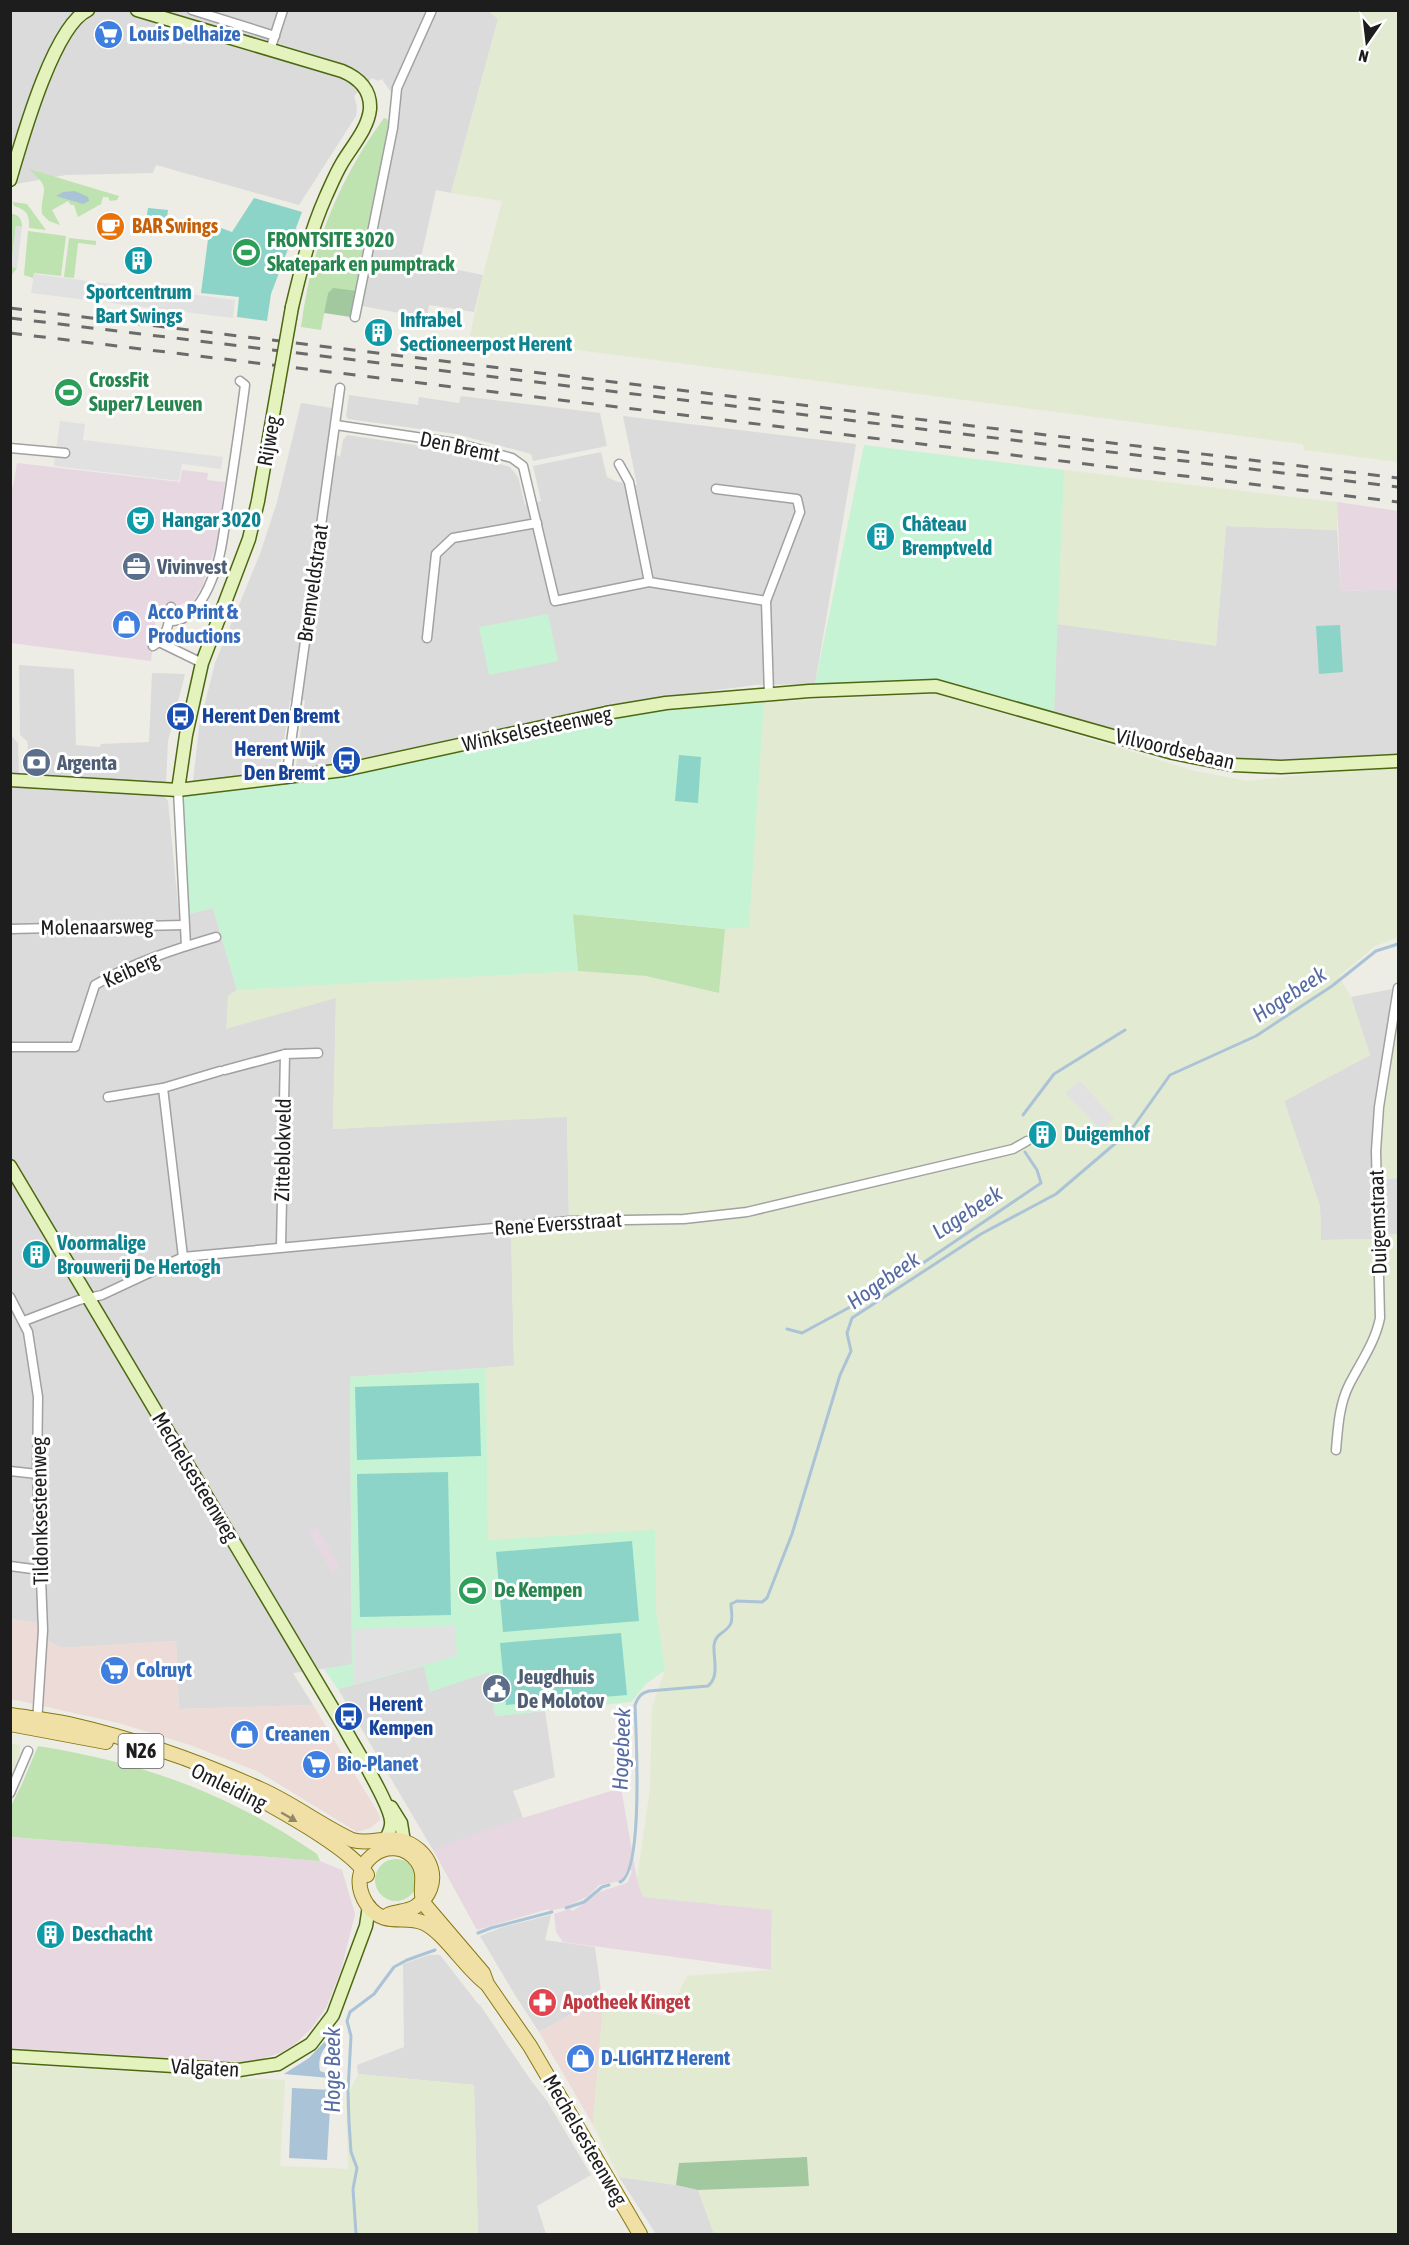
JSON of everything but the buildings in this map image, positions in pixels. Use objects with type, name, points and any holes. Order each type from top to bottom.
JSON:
[{"type":"main road","name":"Omleiding","points":[[10,1715],[38,1725],[123,1746],[219,1778],[338,1848],[363,1878]]},
{"type":"main road","name":"Omleiding","points":[[10,1724],[68,1724],[115,1735],[191,1760],[277,1797],[320,1821],[353,1846],[367,1851],[383,1845]]},
{"type":"main road","name":"N26","points":[[383,1845],[404,1842],[420,1850],[428,1861],[431,1885]]},
{"type":"main road","points":[[363,1878],[368,1858],[383,1845]]},
{"type":"main road","name":"N26","points":[[383,1845],[408,1853],[418,1862],[423,1874],[422,1901]]},
{"type":"main road","name":"N26","points":[[363,1878],[369,1906],[390,1914]]},
{"type":"main road","name":"N26","points":[[363,1878],[377,1902],[390,1914]]},
{"type":"main road","points":[[390,1914],[413,1908],[422,1901],[431,1885]]},
{"type":"main road","name":"Mechelsesteenweg","points":[[431,1885],[430,1899],[434,1909],[483,1967],[523,2023],[530,2046]]},
{"type":"main road","name":"Mechelsesteenweg","points":[[422,1901],[483,1973],[487,1984],[530,2046],[640,2235]]},
{"type":"main road","name":"Mechelsesteenweg","points":[[390,1914],[424,1923],[435,1931],[475,1976],[487,1984]]},
{"type":"street","points":[[10,180],[33,104],[48,69],[67,31],[77,18],[88,10]]},
{"type":"street","points":[[137,10],[270,50],[283,10]]},
{"type":"street","points":[[192,10],[275,36]]},
{"type":"street","points":[[355,317],[393,128],[397,88],[432,10]]},
{"type":"street","name":"Rijweg","points":[[178,790],[186,735],[202,663],[249,539],[258,501],[292,307],[306,249],[326,195],[367,123],[369,111],[369,96],[360,81],[350,74],[270,50]]},
{"type":"street","points":[[169,621],[175,621],[191,614],[207,591],[213,577],[222,541],[245,385],[240,381]]},
{"type":"street","name":"Bremveldstraat","points":[[286,779],[340,388]]},
{"type":"street","name":"Den Bremt","points":[[336,425],[456,443],[512,458],[523,466],[555,602],[649,582],[766,601]]},
{"type":"street","points":[[10,448],[65,453]]},
{"type":"street","points":[[618,464],[629,482],[649,582]]},
{"type":"street","points":[[716,489],[797,499],[800,512],[766,601],[769,694]]},
{"type":"street","points":[[427,638],[436,554],[453,538],[537,523]]},
{"type":"street","points":[[171,607],[165,634],[156,644],[202,663]]},
{"type":"street","name":"Winkselsesteenweg","points":[[10,780],[178,790],[286,779],[344,770],[666,702],[769,694],[936,686],[1062,720]]},
{"type":"street","name":"Vilvoordsebaan","points":[[1062,720],[1173,753],[1233,765],[1281,767],[1398,760]]},
{"type":"street","name":"Keiberg","points":[[178,790],[186,946]]},
{"type":"street","name":"Molenaarsweg","points":[[10,929],[184,925]]},
{"type":"street","name":"Keiberg","points":[[10,1047],[75,1047],[95,985],[110,976],[186,946],[216,937]]},
{"type":"street","name":"Duigemstraat","points":[[1336,1449],[1338,1420],[1345,1396],[1378,1331],[1380,1318],[1376,1151],[1380,1097],[1398,988]]},
{"type":"street","points":[[108,1097],[163,1088],[285,1054],[318,1053]]},
{"type":"street","name":"Zitteblokveld","points":[[281,1246],[285,1054]]},
{"type":"street","points":[[163,1088],[183,1257]]},
{"type":"street","name":"Rene Eversstraat","points":[[24,1322],[102,1295],[183,1257],[281,1246],[569,1221],[718,1216],[747,1212],[1014,1149],[1027,1141]]},
{"type":"street","name":"Mechelsesteenweg","points":[[12,1172],[345,1728],[391,1818],[383,1845]]},
{"type":"street","name":"Tildonksesteenweg","points":[[10,1297],[28,1332],[38,1397],[37,1474],[43,1655],[38,1725]]},
{"type":"street","points":[[10,1471],[37,1474]]},
{"type":"street","points":[[10,1566],[40,1570]]},
{"type":"street","points":[[10,1793],[28,1751]]},
{"type":"street","name":"Mechelsesteenweg","points":[[378,1789],[401,1822],[404,1842]]},
{"type":"street","name":"Valgaten","points":[[350,1972],[350,1966],[366,1926],[369,1906]]},
{"type":"street","name":"Valgaten","points":[[10,2056],[239,2070],[267,2067],[299,2052],[317,2037],[333,2014],[350,1972],[359,1960],[374,1929],[390,1914]]},
{"type":"shaded area","points":[[488,10],[498,19],[451,193],[436,190],[420,262],[483,275],[474,312],[429,305],[427,318],[362,306],[401,107],[382,79],[378,81],[372,78],[354,96],[357,106],[356,116],[299,205],[156,165],[153,173],[66,175],[11,185],[11,11]]},
{"type":"shaded area","points":[[75,191],[88,197],[89,201],[83,204],[56,196],[63,192]]},
{"type":"shaded area","name":"FRONTSITE 3020 Skatepark en pumptrack","points":[[254,198],[302,212],[271,294],[267,321],[237,317],[239,297],[201,293],[210,224],[232,232]]},
{"type":"shaded area","points":[[148,208],[168,210],[166,224],[146,221]]},
{"type":"shaded area","points":[[16,226],[22,227],[17,268],[11,267]]},
{"type":"shaded area","points":[[34,274],[235,300],[233,318],[31,293]]},
{"type":"shaded area","points":[[349,395],[418,405],[419,397],[459,403],[461,396],[600,413],[607,446],[533,461],[531,454],[456,434],[348,419],[346,416]]},
{"type":"shaded area","points":[[301,403],[332,408],[327,448],[340,457],[343,440],[347,435],[455,451],[510,467],[518,477],[525,505],[541,501],[533,466],[601,452],[607,477],[618,482],[637,485],[623,416],[856,444],[815,684],[755,685],[608,705],[295,773],[305,700],[290,701],[280,766],[271,773],[193,781],[199,727],[215,663],[260,554],[277,502]]},
{"type":"shaded area","points":[[60,421],[85,424],[83,440],[223,457],[221,469],[182,464],[179,481],[54,466]]},
{"type":"shaded area","points":[[17,463],[180,482],[182,470],[208,473],[207,480],[225,482],[217,542],[203,585],[190,607],[182,603],[181,608],[157,606],[151,661],[11,643],[10,487],[13,487]]},
{"type":"shaded area","points":[[1337,502],[1398,511],[1398,589],[1341,591]]},
{"type":"shaded area","points":[[1226,526],[1337,530],[1341,591],[1398,589],[1398,756],[1280,761],[1217,759],[1137,738],[1054,712],[1057,624],[1216,645]]},
{"type":"shaded area","points":[[1340,625],[1343,672],[1319,674],[1316,626]]},
{"type":"shaded area","points":[[19,665],[74,669],[76,745],[100,747],[101,744],[149,742],[152,673],[185,674],[168,741],[166,782],[147,783],[146,795],[164,796],[168,801],[179,916],[213,908],[237,990],[228,996],[336,998],[333,1129],[567,1116],[569,1221],[511,1227],[514,1366],[350,1377],[352,1665],[293,1673],[313,1705],[179,1709],[176,1641],[61,1648],[47,1640],[46,1624],[11,1619],[10,734],[18,743],[19,774],[26,773],[28,746],[27,741],[20,735]]},
{"type":"shaded area","points":[[679,755],[701,757],[698,803],[675,801]]},
{"type":"shaded area","points":[[1392,989],[1389,1010],[1396,1016],[1398,1009],[1398,1016],[1391,1017],[1375,1180],[1398,1178],[1398,1234],[1382,1235],[1380,1239],[1321,1240],[1320,1206],[1284,1101],[1370,1055],[1351,997]]},
{"type":"shaded area","points":[[1080,1081],[1114,1119],[1101,1130],[1065,1093]]},
{"type":"shaded area","points":[[479,1383],[481,1456],[357,1460],[355,1387]]},
{"type":"shaded area","points":[[448,1472],[451,1615],[360,1617],[357,1474]]},
{"type":"shaded area","points":[[317,1527],[338,1564],[339,1569],[332,1573],[308,1532]]},
{"type":"shaded area","points":[[632,1541],[639,1621],[503,1632],[496,1552]]},
{"type":"shaded area","points":[[11,1619],[47,1624],[47,1640],[61,1648],[176,1641],[179,1709],[313,1705],[380,1816],[380,1820],[370,1828],[357,1832],[259,1772],[190,1745],[119,1723],[11,1699]]},
{"type":"shaded area","points":[[455,1626],[457,1656],[354,1684],[354,1629]]},
{"type":"shaded area","points":[[621,1633],[627,1695],[506,1705],[500,1643]]},
{"type":"shaded area","points":[[424,1666],[430,1691],[489,1672],[495,1716],[545,1711],[555,1777],[513,1791],[523,1818],[433,1850],[338,1689]]},
{"type":"shaded area","points":[[621,1788],[637,1879],[643,1897],[772,1909],[771,1970],[563,1942],[556,1932],[554,1914],[570,1909],[573,1911],[599,1892],[627,1883],[632,1872],[629,1867],[621,1881],[599,1885],[588,1896],[566,1907],[550,1911],[548,1909],[477,1930],[433,1850],[487,1829]]},
{"type":"shaded area","points":[[10,1837],[320,1861],[342,1870],[355,1914],[341,1970],[326,2008],[311,2029],[296,2043],[280,2053],[255,2061],[11,2048]]},
{"type":"shaded area","points":[[551,1915],[545,1940],[595,1947],[603,2006],[589,2004],[539,2032],[480,1936],[503,1927]]},
{"type":"shaded area","points":[[429,1955],[440,1955],[479,2005],[515,1995],[480,2005],[547,2101],[591,2175],[537,2206],[546,2234],[478,2234],[474,2085],[358,2074],[357,2065],[404,2047],[403,1964]]},
{"type":"shaded area","points":[[589,2004],[603,2006],[593,2125],[539,2032]]},
{"type":"shaded area","points":[[332,2034],[319,2065],[320,2071],[331,2075],[330,2078],[284,2074],[309,2058]]},
{"type":"shaded area","points":[[292,2088],[331,2090],[327,2160],[289,2158]]},
{"type":"shaded area","points":[[619,2177],[698,2190],[714,2234],[656,2234]]},
{"type":"green space","points":[[488,11],[1398,11],[1398,462],[1304,450],[1303,444],[470,336],[502,201],[451,193],[498,19]]},
{"type":"green space","points":[[384,118],[391,127],[357,291],[328,293],[321,330],[301,327],[312,270],[329,217],[353,167]]},
{"type":"green space","points":[[29,169],[119,196],[117,200],[110,201],[108,197],[103,197],[101,204],[78,217],[74,205],[68,201],[52,210],[60,225],[49,221],[42,214],[44,186]]},
{"type":"green space","points":[[13,202],[27,204],[46,230],[29,228],[26,213],[14,206]]},
{"type":"green space","points":[[10,214],[19,218],[22,227],[16,226],[11,267],[17,268],[11,276]]},
{"type":"green space","points":[[28,231],[66,236],[61,276],[34,273],[33,278],[24,275]]},
{"type":"green space","points":[[69,238],[96,241],[96,245],[78,243],[74,278],[64,277]]},
{"type":"green space","points":[[333,288],[357,291],[351,317],[324,313],[328,293]]},
{"type":"green space","points":[[864,445],[1064,470],[1054,712],[936,679],[815,684]]},
{"type":"green space","points":[[1064,470],[1337,502],[1337,530],[1226,526],[1216,646],[1057,624]]},
{"type":"green space","points":[[548,614],[558,661],[489,675],[479,627]]},
{"type":"green space","points":[[935,694],[1195,771],[1247,781],[1398,765],[1398,937],[1375,946],[1339,976],[1351,997],[1370,1055],[1284,1101],[1320,1206],[1321,1240],[1379,1239],[1382,1235],[1398,1234],[1398,2234],[714,2234],[698,2190],[809,2186],[807,2157],[679,2163],[676,2185],[619,2177],[593,2125],[603,2006],[667,2016],[687,1976],[771,1970],[772,1910],[643,1897],[637,1879],[650,1789],[652,1707],[665,1670],[656,1610],[488,1541],[486,1368],[514,1365],[511,1227],[569,1221],[567,1117],[333,1129],[336,998],[226,1029],[228,996],[237,990],[578,971],[646,976],[719,993],[725,929],[749,926],[764,702]]},
{"type":"green space","points":[[764,702],[749,927],[725,929],[573,914],[578,971],[237,990],[213,908],[179,916],[187,914],[181,797],[321,780],[641,713]]},
{"type":"green space","points":[[572,914],[725,929],[719,993],[646,976],[578,971]]},
{"type":"green space","points":[[1398,1025],[1398,1178],[1381,1178],[1382,1109],[1393,1026]]},
{"type":"green space","points":[[486,1368],[488,1540],[655,1530],[656,1610],[665,1670],[646,1684],[631,1702],[495,1716],[489,1672],[430,1692],[424,1666],[338,1689],[324,1669],[352,1664],[350,1377]]},
{"type":"green space","points":[[11,1743],[20,1745],[19,1756],[11,1778]]},
{"type":"green space","points":[[38,1746],[114,1761],[184,1784],[251,1814],[317,1854],[320,1861],[11,1837],[11,1806]]},
{"type":"green space","points":[[396,1859],[411,1865],[417,1880],[411,1895],[396,1901],[381,1895],[375,1880],[381,1865]]},
{"type":"green space","points":[[11,2065],[285,2080],[280,2166],[348,2169],[346,2100],[358,2074],[474,2085],[478,2234],[11,2234]]},
{"type":"green space","points":[[807,2157],[809,2186],[698,2190],[676,2185],[679,2163]]},
{"type":"waterway","name":"Hogebeek","points":[[620,1882],[628,1873],[636,1829],[636,1702],[642,1694],[649,1691],[708,1686],[715,1672],[715,1641],[731,1623],[731,1604],[737,1601],[762,1602],[767,1598],[792,1534],[840,1375],[851,1351],[847,1333],[852,1318],[981,1234],[1056,1194],[1131,1130],[1170,1075],[1256,1036],[1332,986],[1376,951],[1398,944]]},
{"type":"waterway","name":"Lagebeek","points":[[1023,1115],[1054,1074],[1125,1030]]},
{"type":"waterway","name":"Lagebeek","points":[[787,1329],[802,1333],[852,1306],[923,1263],[1041,1183],[1037,1170],[1025,1152]]},
{"type":"waterway","name":"Hogebeek","points":[[566,1908],[584,1902],[602,1887],[609,1885]]},
{"type":"waterway","name":"Hoge Beek","points":[[478,1933],[552,1912]]},
{"type":"waterway","name":"Hoge Beek","points":[[356,2234],[353,2189],[357,2168],[351,2152],[348,2091],[351,2036],[347,2021],[350,2012],[374,1994],[394,1967],[435,1950]]},
{"type":"railway","points":[[10,308],[1398,478]]},
{"type":"railway","points":[[10,318],[1398,487]]},
{"type":"railway","points":[[10,333],[1398,502]]},
{"type":"place","name":"Louis Delhaize","points":[[108,34]]},
{"type":"place","name":"BAR Swings","points":[[111,226]]},
{"type":"place","name":"FRONTSITE 3020 Skatepark en pumptrack","points":[[246,252]]},
{"type":"place","name":"Sportcentrum Bart Swings","points":[[139,261]]},
{"type":"place","name":"Infrabel Sectioneerpost Herent","points":[[379,332]]},
{"type":"place","name":"CrossFit Super7 Leuven","points":[[68,392]]},
{"type":"place","name":"Hangar 3020","points":[[141,520]]},
{"type":"place","name":"Château Bremptveld","points":[[881,536]]},
{"type":"place","name":"Vivinvest","points":[[136,567]]},
{"type":"place","name":"Acco Print & Productions","points":[[127,624]]},
{"type":"place","name":"Herent Den Bremt","points":[[181,716]]},
{"type":"place","name":"Herent Wijk Den Bremt","points":[[346,761]]},
{"type":"place","name":"Argenta","points":[[36,763]]},
{"type":"place","name":"Duigemhof","points":[[1043,1134]]},
{"type":"place","name":"Voormalige Brouwerij De Hertogh","points":[[36,1255]]},
{"type":"place","name":"De Kempen","points":[[473,1590]]},
{"type":"place","name":"Colruyt","points":[[115,1670]]},
{"type":"place","name":"Jeugdhuis De Molotov","points":[[496,1689]]},
{"type":"place","name":"Herent Kempen","points":[[348,1716]]},
{"type":"place","name":"Creanen","points":[[244,1734]]},
{"type":"place","name":"Bio-Planet","points":[[316,1764]]},
{"type":"place","name":"Deschacht","points":[[51,1934]]},
{"type":"place","name":"Apotheek Kinget","points":[[542,2002]]},
{"type":"place","name":"D-LIGHTZ Herent","points":[[580,2058]]}]
